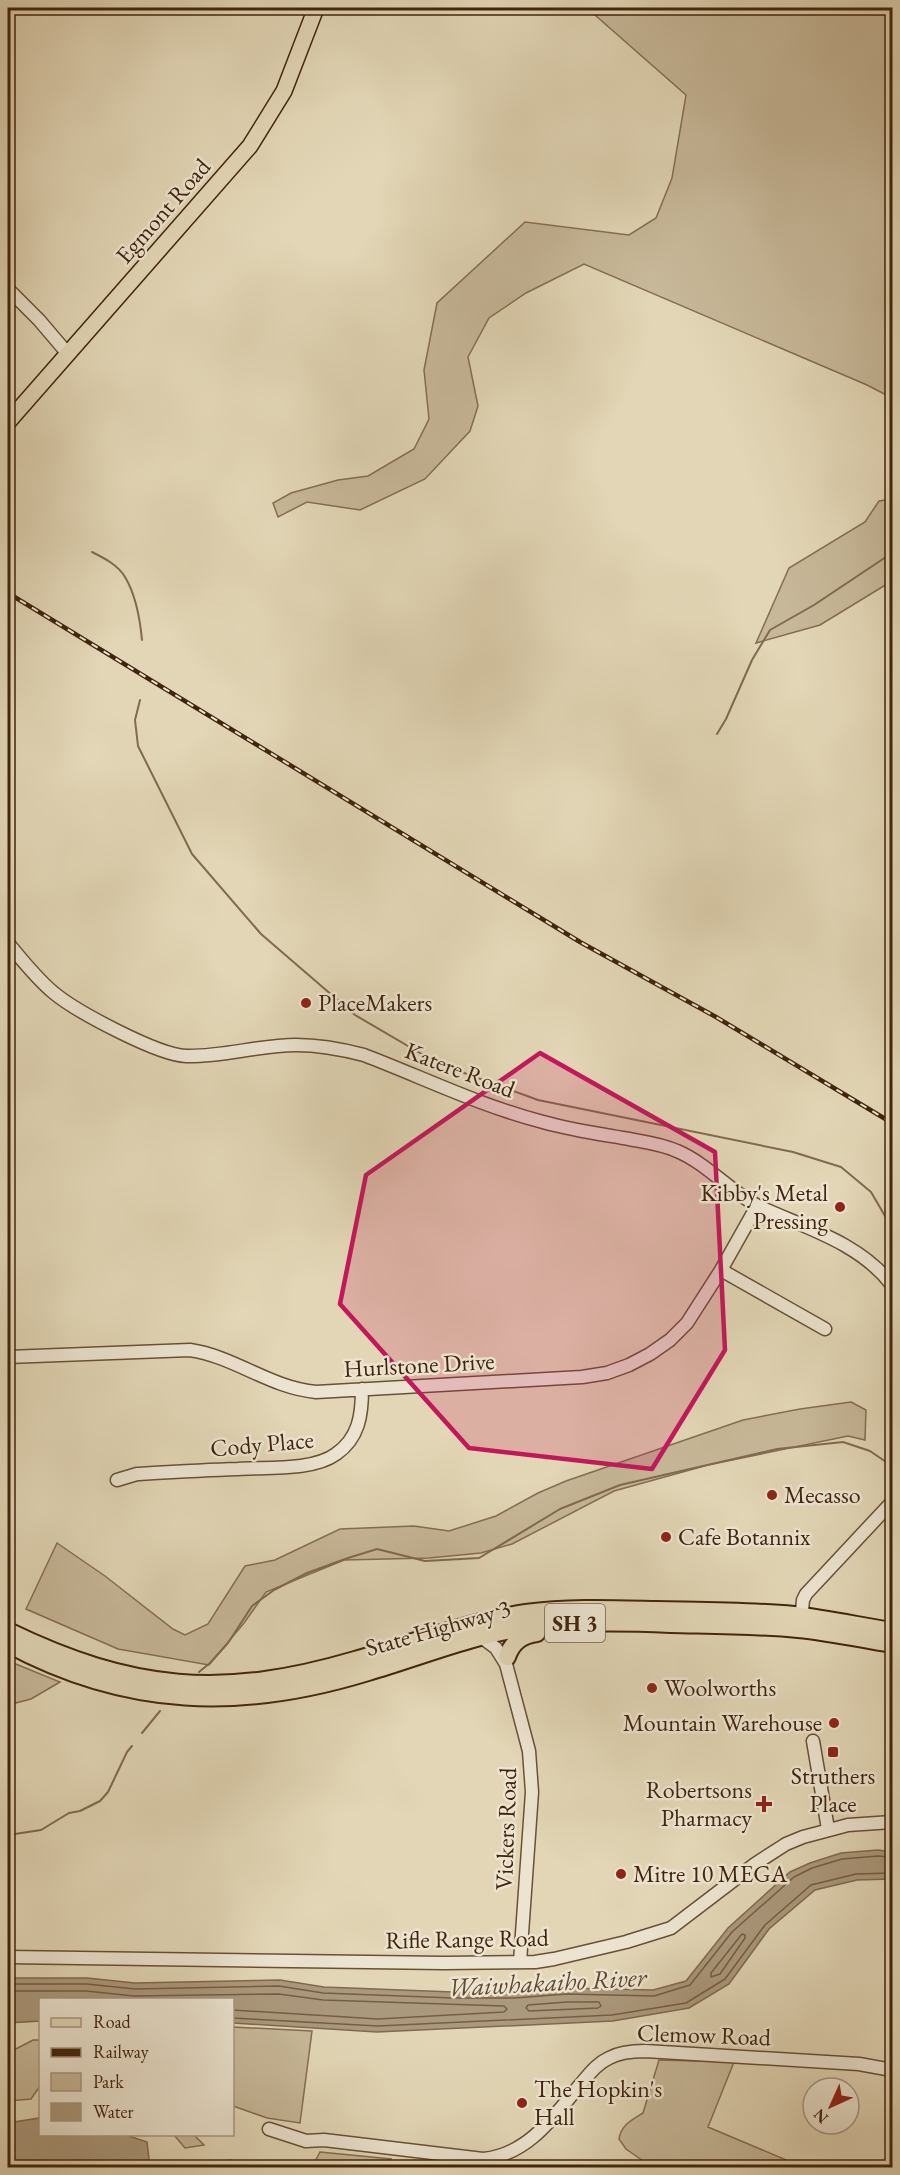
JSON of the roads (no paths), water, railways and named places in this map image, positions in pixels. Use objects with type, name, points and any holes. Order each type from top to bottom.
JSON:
[{"type":"highway","name":"State Highway 3","points":[[8,1644],[61,1670],[110,1685],[171,1696],[228,1698],[265,1696],[306,1689],[369,1672],[528,1613],[574,1609],[730,1612],[801,1623],[892,1631]]},
{"type":"highway","name":"State Highway 3","points":[[8,1631],[66,1657],[118,1673],[171,1682],[218,1684],[297,1675],[482,1629],[498,1633],[533,1626],[591,1623],[743,1626],[801,1623],[892,1644]]},
{"type":"highway","points":[[507,1660],[514,1644],[524,1636],[567,1630],[591,1623]]},
{"type":"main road","name":"Egmont Road","points":[[8,422],[250,146],[284,91],[316,8]]},
{"type":"street","points":[[8,289],[68,354]]},
{"type":"street","name":"Katere Road","points":[[8,943],[45,984],[64,1000],[84,1013],[161,1051],[185,1056],[294,1045],[329,1047],[364,1055],[500,1110],[547,1123],[642,1141],[676,1150],[697,1162],[721,1182],[758,1206],[850,1248],[874,1265],[892,1285]]},
{"type":"street","name":"Hurlstone Drive","points":[[8,1357],[190,1350],[204,1352],[283,1386],[316,1392],[554,1380],[607,1373],[650,1354],[670,1340],[687,1323],[758,1206]]},
{"type":"street","points":[[721,1270],[825,1329]]},
{"type":"street","name":"Cody Place","points":[[117,1480],[137,1474],[294,1466],[325,1461],[337,1454],[354,1434],[360,1422],[362,1389]]},
{"type":"street","points":[[801,1623],[803,1600],[806,1594],[892,1502]]},
{"type":"street","name":"Vickers Road","points":[[482,1629],[507,1660]]},
{"type":"street","name":"Vickers Road","points":[[498,1633],[502,1638],[529,1751],[532,1792],[520,1962]]},
{"type":"street","points":[[813,1741],[828,1829]]},
{"type":"street","name":"Rifle Range Road","points":[[8,1957],[444,1963],[554,1959],[626,1942],[672,1928],[769,1854],[803,1837],[848,1825],[892,1822]]},
{"type":"street","name":"Clemow Road","points":[[269,2129],[306,2141],[324,2140],[470,2159],[489,2159],[506,2155],[525,2145],[545,2126],[591,2072],[610,2057],[621,2053],[645,2051],[848,2063],[892,2070]]},
{"type":"water","points":[[878,1850],[892,1852],[892,1879],[857,1880],[815,1890],[769,1929],[729,1984],[689,2008],[613,2021],[377,2032],[234,2023],[234,1998],[39,1998],[39,2021],[8,2023],[8,1978],[87,1978],[135,1983],[280,1980],[324,1987],[453,1992],[514,1992],[566,1988],[653,1990],[686,1981],[728,1928],[790,1872],[841,1853]]},
{"type":"water","points":[[39,2118],[39,2136],[129,2136],[147,2142],[150,2167],[8,2167],[8,2123]]},
{"type":"waterway","points":[[92,552],[115,565],[125,577],[137,607],[142,640]]},
{"type":"waterway","points":[[717,734],[752,660],[770,630],[814,605],[892,553]]},
{"type":"waterway","points":[[140,700],[135,720],[138,746],[192,854],[261,934],[355,1015],[437,1063],[538,1100],[793,1152],[841,1167],[871,1192],[892,1228]]},
{"type":"waterway","points":[[199,1672],[228,1643],[252,1606],[274,1590],[307,1573],[377,1549],[425,1561],[479,1558],[560,1509],[620,1485],[777,1449],[843,1442],[870,1451],[892,1466]]},
{"type":"waterway","points":[[142,1733],[160,1711]]},
{"type":"waterway","points":[[8,1835],[41,1830],[69,1813],[80,1811],[100,1801],[108,1792],[132,1746]]},
{"type":"railway","points":[[8,593],[580,942],[716,1017],[892,1123]]},
{"type":"place","name":"PlaceMakers","points":[[306,1003]]},
{"type":"place","name":"Kibby's Metal Pressing","points":[[840,1207]]},
{"type":"place","name":"Mecasso","points":[[772,1495]]},
{"type":"place","name":"Cafe Botannix","points":[[666,1537]]},
{"type":"place","name":"Woolworths","points":[[652,1688]]},
{"type":"place","name":"Mountain Warehouse","points":[[834,1723]]},
{"type":"place","name":"Struthers Place","points":[[833,1752]]},
{"type":"place","name":"Robertsons Pharmacy","points":[[764,1804]]},
{"type":"place","name":"Mitre 10 MEGA","points":[[621,1874]]},
{"type":"place","name":"The Hopkin's Hall","points":[[522,2103]]},
{"type":"water label","name":"Waiwhakaiho River","points":[[547,1982]]}]
